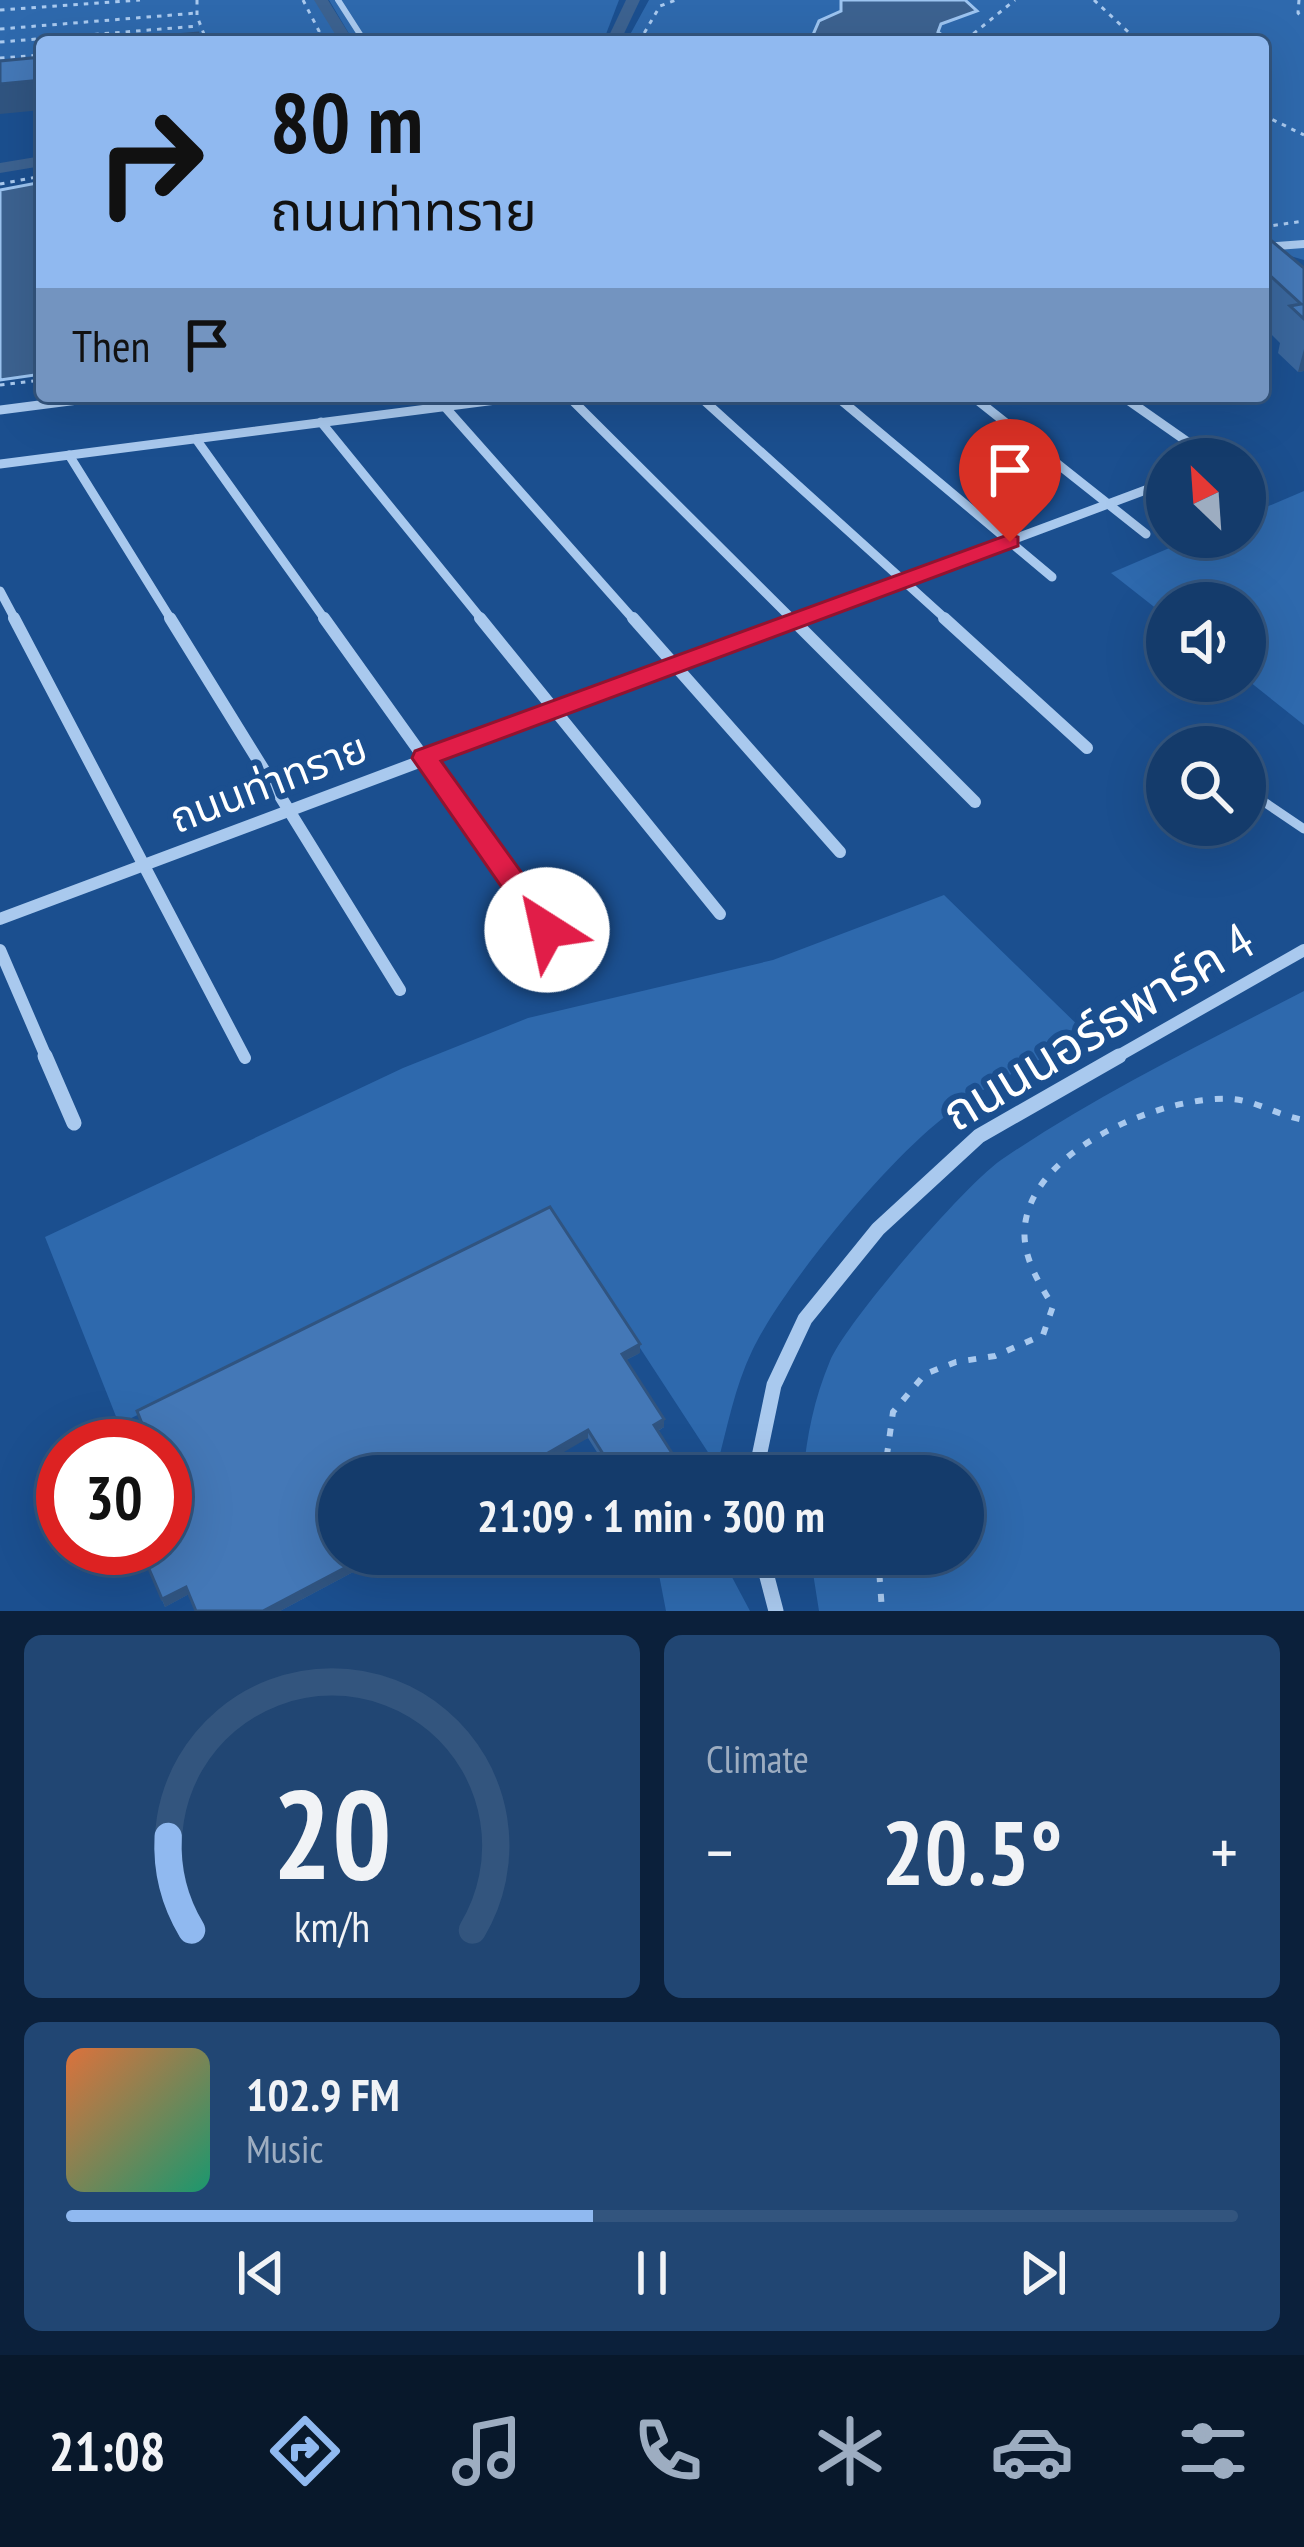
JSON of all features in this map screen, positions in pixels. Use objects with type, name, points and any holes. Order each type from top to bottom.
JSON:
[{"type":"street","points":[[1269,251],[1304,244]]},
{"type":"street","points":[[1269,256],[1276,261]]},
{"type":"street","points":[[0,410],[62,402]]},
{"type":"street","points":[[0,464],[478,402]]},
{"type":"street","points":[[574,402],[975,802]]},
{"type":"street","points":[[706,402],[1087,748]]},
{"type":"street","points":[[843,402],[1052,577]]},
{"type":"street","points":[[980,402],[1146,533]]},
{"type":"street","points":[[1131,402],[1182,438]]},
{"type":"street","points":[[445,406],[840,852]]},
{"type":"street","points":[[322,422],[720,914]]},
{"type":"street","points":[[196,439],[547,930]]},
{"type":"street","points":[[69,455],[400,990]]},
{"type":"street","name":"ถนนท่าทราย","points":[[0,919],[1146,490]]},
{"type":"street","points":[[0,591],[245,1058]]},
{"type":"street","points":[[0,950],[74,1123]]},
{"type":"street","name":"ถนนนอร์ธพาร์ค 4","points":[[759,1455],[774,1384],[805,1319],[878,1229],[980,1136],[1304,950]]},
{"type":"street","points":[[767,1575],[776,1611]]},
{"type":"lane","points":[[338,0],[361,36]]},
{"type":"lane","points":[[1266,804],[1304,830]]},
{"type":"path","points":[[0,10],[140,0]]},
{"type":"path","points":[[197,0],[203,36]]},
{"type":"path","points":[[303,0],[318,36]]},
{"type":"path","points":[[642,36],[660,6],[676,0]]},
{"type":"path","points":[[974,36],[1015,0]]},
{"type":"path","points":[[1094,0],[1132,36]]},
{"type":"path","points":[[1299,0],[1298,13],[1304,18]]},
{"type":"path","points":[[0,29],[196,14]]},
{"type":"path","points":[[66,36],[199,26]]},
{"type":"path","points":[[0,41],[36,38]]},
{"type":"path","points":[[0,58],[36,55]]},
{"type":"path","points":[[1269,118],[1304,136]]},
{"type":"path","points":[[0,184],[36,177]]},
{"type":"path","points":[[1269,225],[1304,220]]},
{"type":"path","points":[[0,386],[36,381]]},
{"type":"path","points":[[887,1455],[893,1412],[925,1374],[956,1362],[995,1356],[1042,1335],[1053,1306],[1027,1264],[1024,1215],[1054,1164],[1109,1129],[1167,1108],[1234,1099],[1288,1119],[1304,1120]]},
{"type":"path","points":[[879,1575],[882,1611]]},
{"type":"shaded area","points":[[0,0],[317,0],[338,36],[36,36],[36,64],[0,67]]},
{"type":"shaded area","points":[[329,0],[619,0],[605,36],[350,36]]},
{"type":"shaded area","points":[[649,0],[1304,0],[1304,260],[1269,250],[1269,36],[629,36]]},
{"type":"shaded area","points":[[841,0],[965,0],[977,11],[941,24],[938,32],[943,36],[812,36],[819,21],[841,11]]},
{"type":"shaded area","points":[[36,183],[36,375],[0,380],[0,190]]},
{"type":"shaded area","points":[[1304,491],[1304,725],[1266,695],[1266,582],[1146,582],[1146,600],[1111,573],[1146,558],[1266,558],[1266,507]]},
{"type":"shaded area","points":[[944,895],[1089,1036],[954,1109],[862,1198],[809,1262],[752,1351],[720,1455],[710,1455],[552,1213],[129,1419],[117,1419],[45,1237],[403,1068],[528,1018],[773,960]]},
{"type":"shaded area","points":[[1304,991],[1304,1611],[819,1611],[813,1575],[984,1575],[984,1455],[806,1455],[820,1389],[840,1342],[908,1255],[984,1174],[1037,1136]]},
{"type":"shaded area","points":[[659,1575],[731,1575],[750,1611],[666,1611]]},
{"type":"building","points":[[36,58],[36,81],[0,84],[0,61]]},
{"type":"building","points":[[1269,239],[1304,268],[1304,319],[1290,306],[1301,304],[1269,275]]},
{"type":"building","points":[[550,1207],[640,1344],[622,1354],[664,1419],[654,1425],[673,1455],[604,1455],[588,1430],[545,1455],[318,1455],[318,1575],[331,1575],[263,1611],[196,1611],[186,1587],[162,1599],[152,1575],[192,1575],[192,1419],[140,1419],[137,1411]]},
{"type":"waterway","points":[[321,0],[343,36]]},
{"type":"waterway","points":[[616,36],[633,0]]},
{"type":"waterway","points":[[0,168],[36,162]]},
{"type":"route","points":[[547,930],[425,758],[1010,542]]}]
